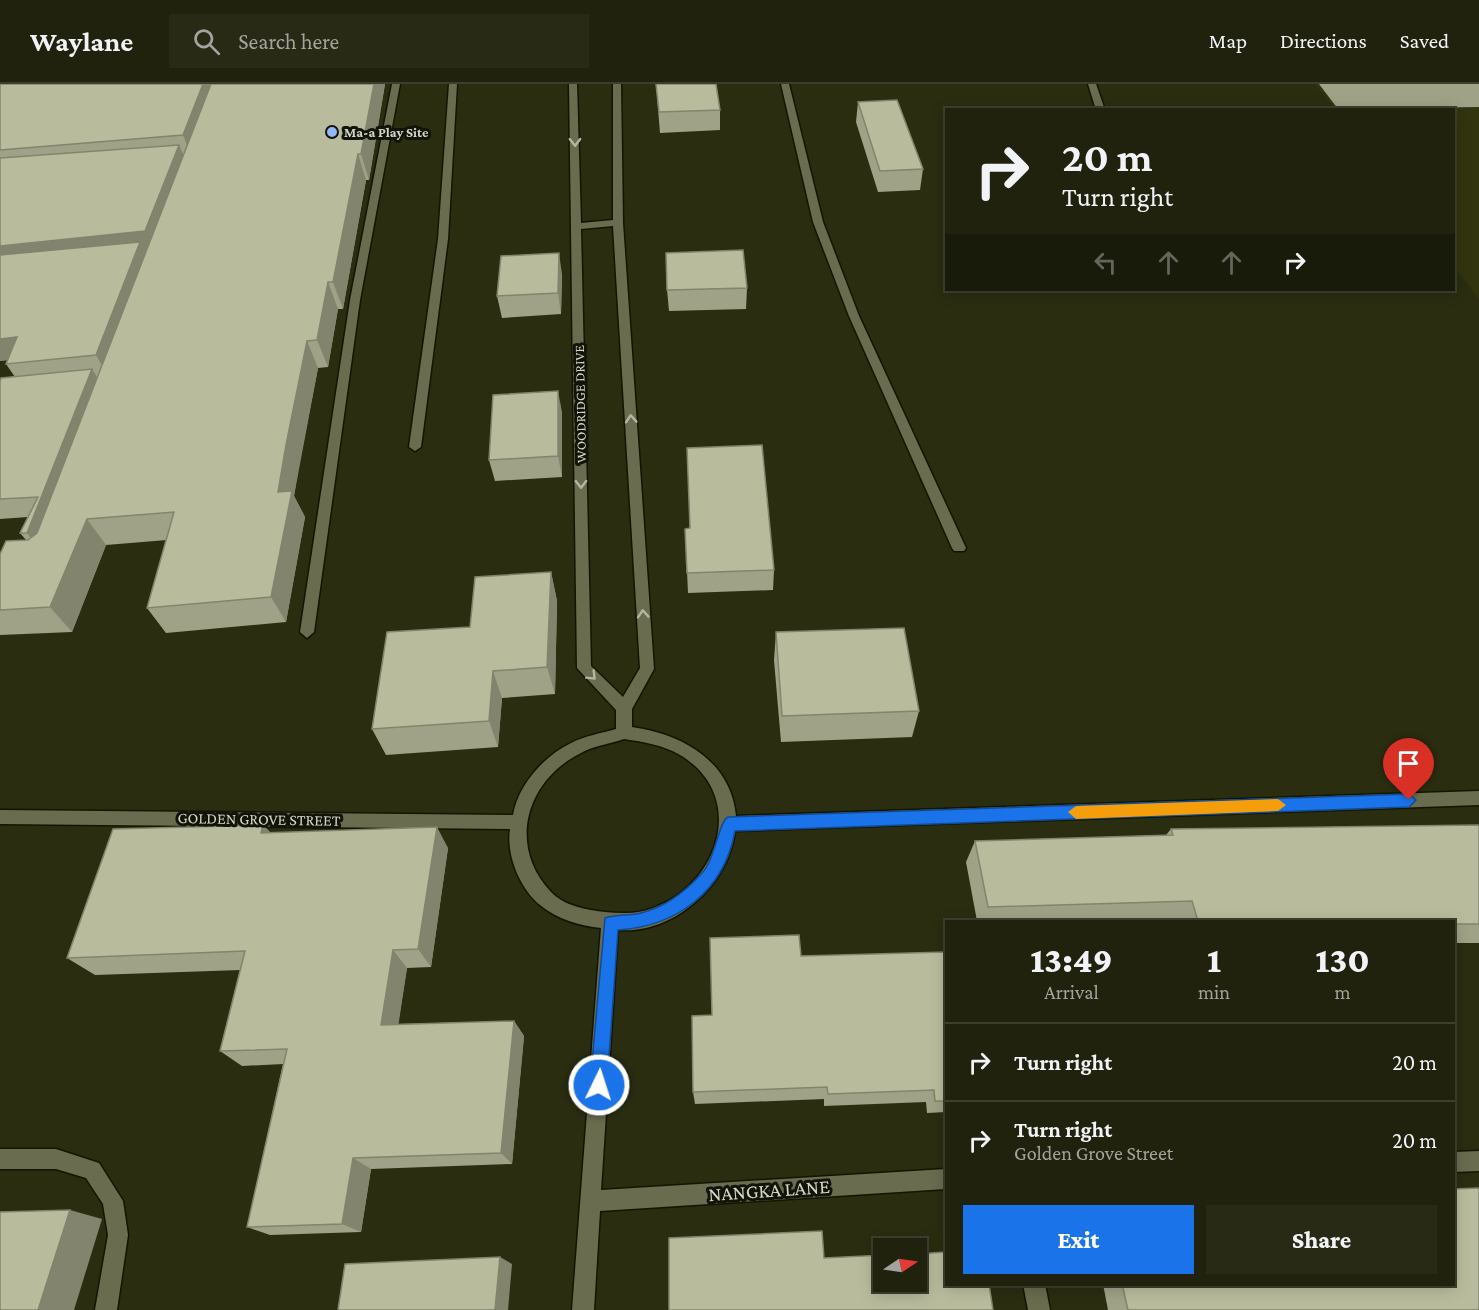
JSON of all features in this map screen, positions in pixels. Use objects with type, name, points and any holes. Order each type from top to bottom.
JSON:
[{"type":"street","points":[[307,632],[356,300],[396,84]]},
{"type":"street","points":[[415,447],[443,239],[453,84]]},
{"type":"street","name":"WOODRIDGE DRIVE","points":[[573,84],[584,668],[624,708]]},
{"type":"street","points":[[617,84],[618,223],[647,669],[624,708],[624,733]]},
{"type":"street","points":[[785,84],[822,232],[854,316],[959,548]]},
{"type":"street","points":[[1092,84],[1100,108]]},
{"type":"street","points":[[577,226],[618,223]]},
{"type":"street","points":[[624,733],[651,735],[672,742],[707,766],[718,783],[725,803],[728,824],[724,849],[712,873],[693,894],[668,911],[640,921],[610,923],[586,920],[564,911],[546,898],[531,882],[521,863],[516,842],[517,822],[521,804],[530,788],[554,759],[589,740],[624,733]]},
{"type":"street","points":[[728,824],[1479,798]]},
{"type":"street","name":"GOLDEN GROVE STREET","points":[[0,817],[517,822]]},
{"type":"street","points":[[583,1310],[610,923]]},
{"type":"street","points":[[0,1159],[56,1159],[92,1170],[113,1201],[118,1235],[106,1310]]},
{"type":"street","points":[[1455,1162],[1479,1161]]},
{"type":"street","name":"NANGKA LANE","points":[[591,1201],[945,1179]]},
{"type":"street","points":[[1034,1286],[1038,1310]]},
{"type":"shaded area","points":[[1315,84],[1479,84],[1479,299],[1455,267],[1455,108],[1334,108]]},
{"type":"building","points":[[0,84],[203,84],[183,135],[0,150]]},
{"type":"building","points":[[211,84],[374,84],[333,282],[328,282],[317,340],[307,341],[286,445],[278,492],[292,491],[271,597],[147,608],[174,512],[87,519],[50,607],[0,610],[0,554],[6,541],[28,540],[37,533]]},
{"type":"building","points":[[656,84],[716,84],[720,110],[659,112]]},
{"type":"building","points":[[897,100],[923,169],[880,171],[858,102]]},
{"type":"building","points":[[179,145],[145,231],[0,246],[0,158]]},
{"type":"building","points":[[140,242],[96,355],[6,364],[17,337],[0,339],[0,255]]},
{"type":"building","points":[[743,250],[747,288],[667,290],[666,253]]},
{"type":"building","points":[[559,253],[558,293],[497,296],[501,256]]},
{"type":"building","points":[[92,369],[27,533],[20,533],[38,497],[0,499],[1,378]]},
{"type":"building","points":[[558,391],[558,456],[489,460],[493,395]]},
{"type":"building","points":[[762,445],[774,570],[687,573],[685,529],[690,528],[687,448]]},
{"type":"building","points":[[551,572],[547,667],[493,671],[489,721],[372,729],[387,632],[470,627],[475,577]]},
{"type":"building","points":[[904,628],[919,711],[782,716],[776,632]]},
{"type":"building","points":[[263,825],[261,833],[437,827],[418,949],[393,950],[381,1025],[514,1021],[501,1153],[353,1158],[342,1224],[247,1227],[287,1049],[220,1051],[245,951],[67,958],[113,829]]},
{"type":"building","points":[[1479,825],[1479,924],[1455,924],[1455,920],[1198,920],[1192,901],[988,907],[975,841],[1173,835],[1171,829]]},
{"type":"building","points":[[799,935],[801,956],[945,952],[945,1101],[935,1101],[934,1090],[828,1094],[827,1087],[693,1092],[692,1016],[712,1015],[710,938]]},
{"type":"building","points":[[1479,1188],[1479,1310],[1128,1310],[1122,1286],[1455,1286],[1455,1189]]},
{"type":"building","points":[[70,1210],[38,1310],[0,1310],[0,1212]]},
{"type":"building","points":[[822,1231],[824,1258],[873,1256],[873,1292],[927,1292],[927,1253],[945,1252],[945,1286],[989,1286],[993,1310],[669,1310],[669,1238]]},
{"type":"building","points":[[500,1257],[495,1310],[338,1310],[345,1264]]},
{"type":"slow traffic","points":[[1076,812],[1278,805]]},
{"type":"place","name":"Ma-a Play Site","points":[[332,132]]},
{"type":"route","points":[[599,1085],[610,923],[640,921],[668,911],[693,894],[712,873],[724,849],[728,824],[1409,800]]}]
